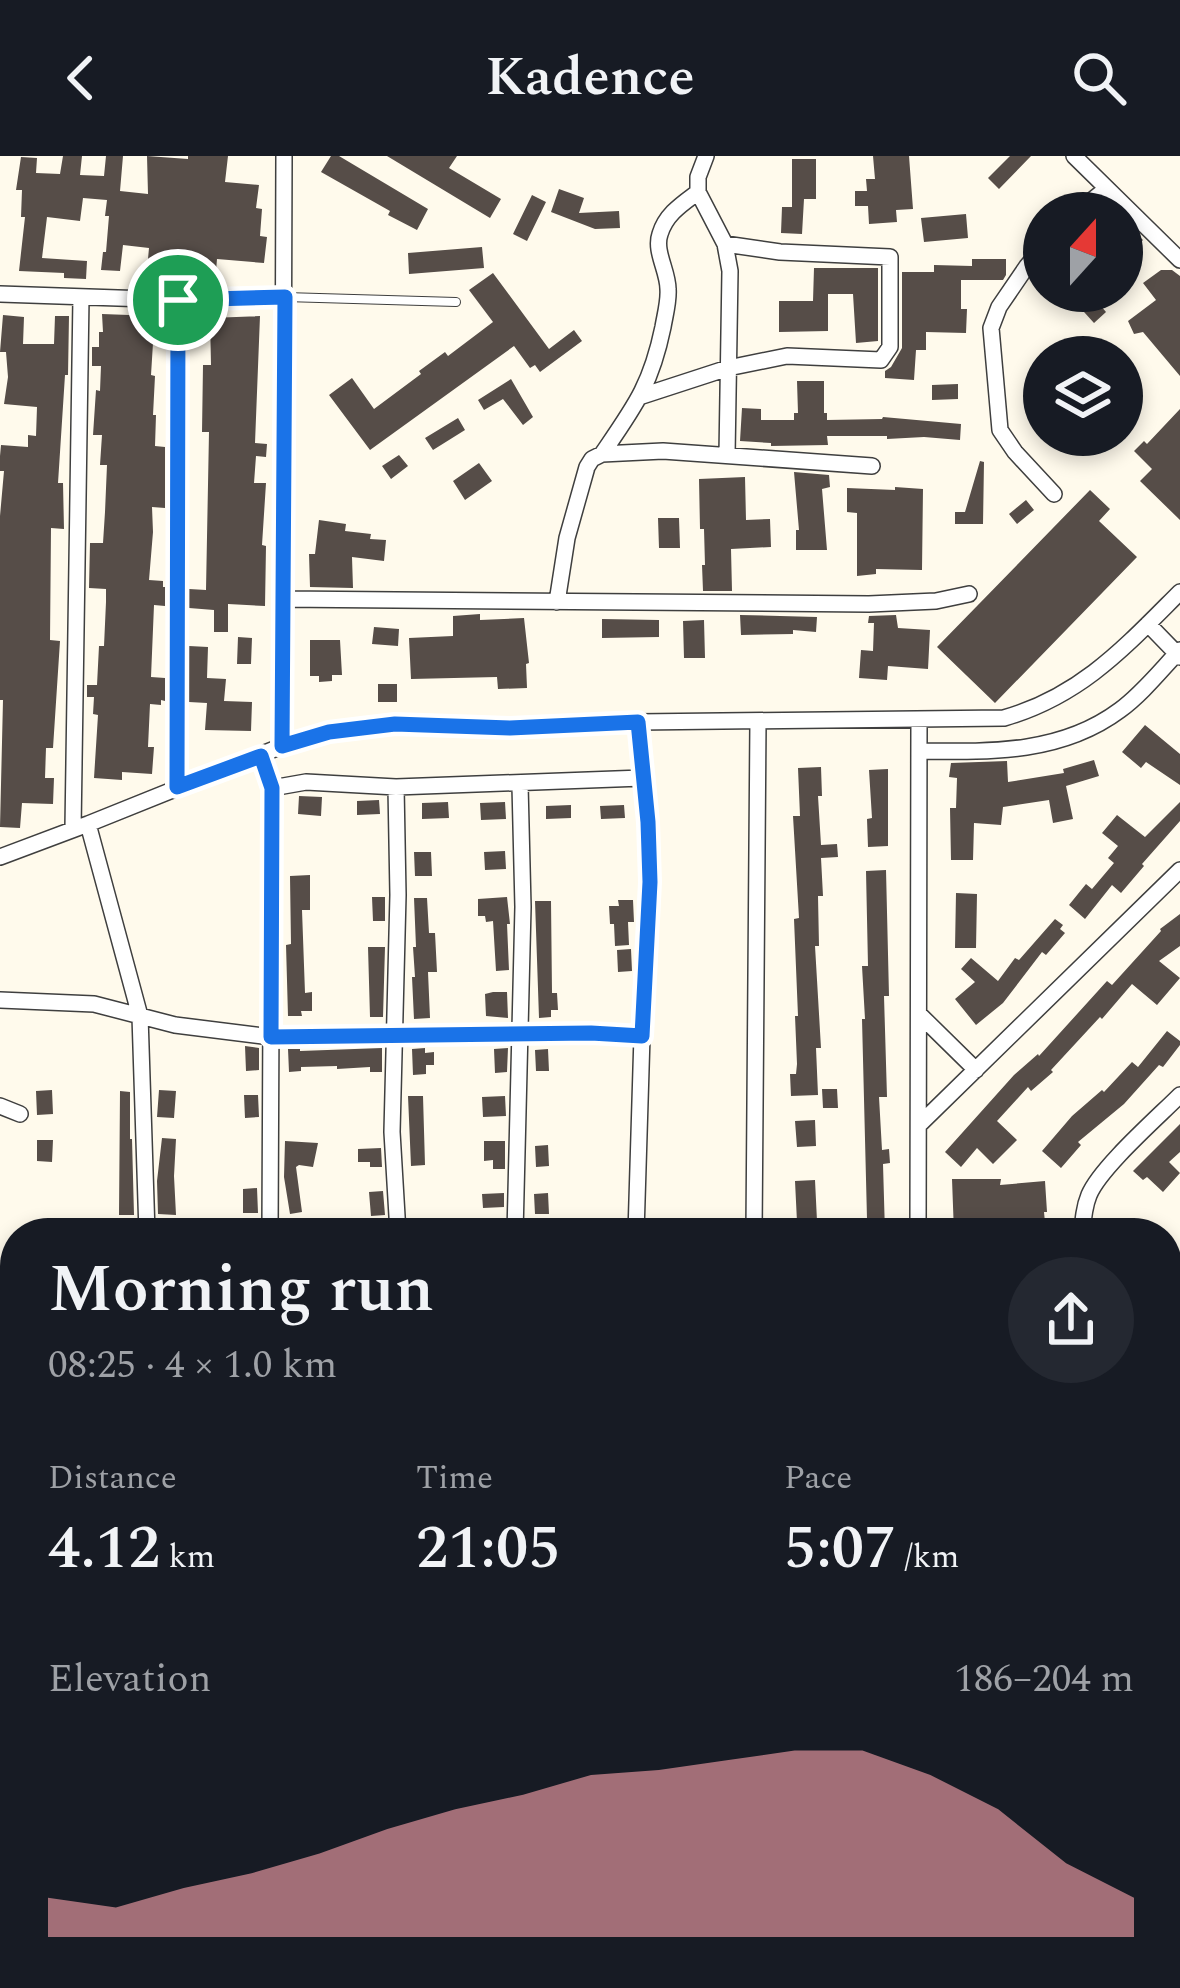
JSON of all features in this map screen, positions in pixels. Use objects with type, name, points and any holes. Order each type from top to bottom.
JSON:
[{"type":"street","points":[[282,746],[284,156]]},
{"type":"street","points":[[706,156],[698,192],[725,244],[730,271],[727,455]]},
{"type":"street","points":[[1074,156],[1180,260]]},
{"type":"street","points":[[1102,192],[1106,189]]},
{"type":"street","points":[[602,454],[642,396],[653,369],[669,294],[658,247],[660,233],[671,212],[698,192]]},
{"type":"street","points":[[642,396],[728,368],[788,356],[881,360],[890,346],[890,257],[780,252],[725,244]]},
{"type":"street","points":[[1023,272],[991,328],[1000,430],[1054,494]]},
{"type":"street","points":[[0,294],[178,300],[285,297]]},
{"type":"street","points":[[81,296],[80,827],[140,1016],[146,1218]]},
{"type":"street","points":[[177,787],[178,300]]},
{"type":"street","points":[[557,602],[567,538],[587,467],[602,454],[663,451],[872,466]]},
{"type":"street","points":[[0,856],[329,732],[395,724],[510,728],[1004,718],[1036,709],[1111,662],[1180,592]]},
{"type":"street","points":[[282,599],[869,604],[937,601],[969,594]]},
{"type":"street","points":[[920,751],[997,752],[1063,741],[1120,710],[1179,654],[1148,623]]},
{"type":"street","points":[[754,1218],[758,721]]},
{"type":"street","points":[[918,1218],[920,721]]},
{"type":"street","points":[[636,1218],[650,882],[638,722]]},
{"type":"street","points":[[261,756],[272,788],[270,1218]]},
{"type":"street","points":[[272,788],[306,782],[396,787],[642,778]]},
{"type":"street","points":[[515,1218],[523,907],[520,784]]},
{"type":"street","points":[[396,787],[392,1132],[397,1218]]},
{"type":"street","points":[[920,1125],[1180,870]]},
{"type":"street","points":[[0,1000],[94,1004],[176,1025],[271,1037],[642,1036]]},
{"type":"street","points":[[919,1015],[976,1070]]},
{"type":"street","points":[[1083,1218],[1090,1191],[1102,1174],[1180,1095]]},
{"type":"street","points":[[0,1106],[20,1114]]},
{"type":"lane","points":[[285,297],[456,302]]},
{"type":"building","points":[[63,156],[82,156],[80,175],[104,176],[106,156],[123,156],[120,191],[148,194],[147,156],[228,156],[225,182],[259,185],[260,236],[267,237],[264,263],[217,259],[215,283],[196,281],[197,274],[173,272],[172,284],[146,281],[149,248],[123,245],[120,271],[101,270],[107,200],[83,198],[80,221],[47,217],[42,258],[87,261],[86,279],[19,271],[25,217],[21,217],[22,190],[16,190],[21,157],[37,158],[36,173],[60,174]]},
{"type":"building","points":[[331,156],[339,156],[428,209],[417,230],[321,172]]},
{"type":"building","points":[[387,156],[457,156],[449,168],[501,199],[490,218]]},
{"type":"building","points":[[873,156],[909,156],[913,209],[896,210],[897,222],[869,224],[868,206],[855,206],[855,191],[867,191],[866,179],[875,179]]},
{"type":"building","points":[[1010,156],[1031,156],[999,189],[988,178]]},
{"type":"building","points":[[792,159],[816,159],[816,199],[804,199],[802,234],[781,233],[782,207],[792,207]]},
{"type":"building","points":[[559,189],[584,198],[579,213],[619,211],[620,228],[595,229],[551,212]]},
{"type":"building","points":[[532,195],[546,202],[527,241],[513,234]]},
{"type":"building","points":[[966,214],[968,238],[924,242],[921,218]]},
{"type":"building","points":[[482,247],[484,268],[409,274],[408,253]]},
{"type":"building","points":[[972,259],[1006,259],[1006,275],[1003,280],[961,280],[966,333],[926,332],[926,350],[916,350],[914,380],[885,378],[902,348],[902,272],[934,272],[934,265],[972,266]]},
{"type":"building","points":[[814,268],[878,268],[878,341],[856,343],[853,294],[828,294],[828,331],[779,332],[779,301],[813,301]]},
{"type":"building","points":[[1161,270],[1180,276],[1180,376],[1143,332],[1134,334],[1128,321],[1156,300],[1143,283]]},
{"type":"building","points":[[493,273],[549,349],[574,330],[582,341],[540,372],[535,365],[530,368],[514,346],[370,450],[329,395],[352,378],[374,409],[445,352],[448,356],[493,322],[469,290]]},
{"type":"building","points":[[1084,312],[1106,312],[1094,323]]},
{"type":"building","points":[[102,314],[156,316],[151,375],[155,376],[155,446],[165,447],[165,508],[152,507],[149,580],[163,581],[165,587],[165,606],[154,605],[151,677],[165,678],[165,701],[150,704],[152,774],[122,772],[122,780],[94,778],[98,715],[93,714],[94,697],[87,697],[87,685],[97,685],[106,602],[106,589],[89,588],[90,543],[103,543],[105,512],[107,465],[100,465],[102,435],[93,435],[101,366],[92,366],[92,347],[99,347]]},
{"type":"building","points":[[3,315],[24,317],[23,344],[54,344],[55,316],[69,316],[58,483],[63,483],[64,529],[51,528],[50,640],[60,641],[53,748],[46,748],[45,778],[54,778],[53,804],[22,803],[20,828],[0,827],[4,471],[0,471],[0,456],[1,445],[28,447],[28,435],[36,436],[37,407],[4,404],[8,377],[6,352],[0,352]]},
{"type":"building","points":[[260,316],[255,443],[267,444],[266,457],[256,456],[254,483],[266,483],[265,606],[228,604],[228,632],[214,632],[214,610],[189,608],[189,589],[206,590],[209,432],[202,432],[203,365],[211,365],[210,318]]},
{"type":"building","points":[[511,379],[533,417],[523,425],[503,399],[484,410],[478,400]]},
{"type":"building","points":[[797,381],[824,381],[827,420],[883,417],[961,424],[960,440],[827,436],[828,445],[771,446],[740,441],[742,408],[761,409],[761,420],[794,420]]},
{"type":"building","points":[[958,384],[958,399],[932,400],[932,385]]},
{"type":"building","points":[[1180,409],[1180,520],[1140,481],[1152,469],[1139,456],[1143,456],[1143,442],[1147,444]]},
{"type":"building","points":[[458,418],[465,430],[433,450],[425,438]]},
{"type":"building","points":[[399,455],[408,466],[391,479],[382,466]]},
{"type":"building","points":[[980,461],[984,462],[983,524],[955,524],[955,512],[965,512]]},
{"type":"building","points":[[479,463],[492,481],[465,500],[453,481]]},
{"type":"building","points":[[794,472],[829,475],[830,487],[822,489],[827,550],[796,550]]},
{"type":"building","points":[[745,477],[746,520],[770,519],[771,547],[731,549],[732,591],[703,591],[699,479]]},
{"type":"building","points":[[847,488],[923,489],[922,570],[876,569],[876,574],[857,576],[857,513],[847,512]]},
{"type":"building","points":[[1090,490],[1110,509],[1099,521],[1137,557],[995,703],[937,647]]},
{"type":"building","points":[[1026,500],[1034,510],[1017,524],[1009,514]]},
{"type":"building","points":[[658,518],[679,518],[680,548],[659,548]]},
{"type":"building","points":[[319,520],[346,524],[345,531],[386,540],[384,561],[352,557],[353,588],[310,587],[309,554],[315,554]]},
{"type":"building","points":[[480,614],[480,620],[524,618],[527,688],[498,689],[497,677],[411,679],[409,638],[453,636],[453,616]]},
{"type":"building","points":[[740,615],[817,617],[816,632],[741,635]]},
{"type":"building","points":[[896,615],[898,628],[930,630],[928,669],[888,666],[887,680],[859,678],[861,650],[873,651],[874,623],[868,623],[869,616]]},
{"type":"building","points":[[602,619],[659,620],[659,637],[602,638]]},
{"type":"building","points":[[704,620],[705,658],[684,658],[683,621]]},
{"type":"building","points":[[374,627],[399,629],[398,646],[372,644]]},
{"type":"building","points":[[238,637],[252,638],[251,664],[237,664]]},
{"type":"building","points":[[310,640],[340,640],[342,675],[319,682],[319,676],[310,676]]},
{"type":"building","points":[[189,646],[208,647],[207,678],[226,679],[224,701],[252,702],[251,731],[205,730],[207,703],[189,702]]},
{"type":"building","points":[[378,684],[397,684],[397,702],[378,702]]},
{"type":"building","points":[[1145,725],[1180,754],[1180,785],[1146,762],[1141,768],[1122,752]]},
{"type":"building","points":[[1094,760],[1099,776],[1066,786],[1073,819],[1053,823],[1049,800],[1003,807],[1001,825],[974,823],[973,860],[951,860],[950,808],[956,808],[957,778],[949,777],[951,763],[1007,761],[1008,782],[1064,773],[1063,769]]},
{"type":"building","points":[[821,767],[821,845],[837,844],[838,857],[821,858],[823,896],[818,896],[819,946],[815,946],[821,1048],[816,1048],[818,1095],[791,1096],[798,1016],[794,919],[799,918],[793,816],[800,816],[798,768]]},
{"type":"building","points":[[888,769],[888,846],[868,847],[867,819],[872,818],[869,770]]},
{"type":"building","points":[[299,796],[322,797],[321,816],[298,814]]},
{"type":"building","points":[[379,800],[380,814],[357,815],[357,801]]},
{"type":"building","points":[[448,802],[449,818],[422,819],[422,803]]},
{"type":"building","points":[[505,802],[506,819],[481,820],[480,803]]},
{"type":"building","points":[[1180,802],[1180,821],[1121,893],[1112,885],[1085,919],[1069,905],[1086,884],[1092,889],[1114,863],[1108,858],[1118,846],[1102,833],[1117,815],[1145,837]]},
{"type":"building","points":[[571,805],[571,818],[546,819],[546,806]]},
{"type":"building","points":[[624,805],[625,818],[601,819],[600,806]]},
{"type":"building","points":[[505,851],[506,869],[485,870],[484,852]]},
{"type":"building","points":[[414,852],[431,852],[432,876],[415,876]]},
{"type":"building","points":[[886,870],[887,1097],[879,1097],[882,1150],[889,1149],[890,1163],[883,1164],[885,1218],[867,1218],[862,1019],[862,966],[868,966],[866,871]]},
{"type":"building","points":[[310,875],[310,910],[302,910],[305,993],[312,992],[312,1011],[288,1016],[290,876]]},
{"type":"building","points":[[956,893],[977,894],[976,948],[955,948]]},
{"type":"building","points":[[372,897],[385,897],[385,921],[373,921]]},
{"type":"building","points":[[507,897],[509,970],[496,971],[493,921],[478,916],[478,899]]},
{"type":"building","points":[[414,898],[427,898],[429,933],[435,933],[437,972],[428,972],[430,1018],[414,1019]]},
{"type":"building","points":[[618,900],[633,900],[629,945],[615,946],[609,906],[619,906]]},
{"type":"building","points":[[535,901],[551,901],[552,993],[557,993],[558,1010],[551,1010],[551,1017],[539,1018]]},
{"type":"building","points":[[1180,914],[1180,946],[1159,961],[1180,978],[1157,1005],[1132,984],[1053,1072],[1031,1091],[1028,1087],[997,1121],[1017,1140],[993,1164],[977,1148],[961,1167],[945,1152],[1014,1075],[1039,1056],[1107,981],[1112,985],[1160,929]]},
{"type":"building","points":[[1055,919],[1065,933],[1046,955],[1042,952],[1003,1003],[976,1025],[955,999],[975,982],[961,969],[971,958],[998,981]]},
{"type":"building","points":[[368,947],[385,947],[383,1017],[370,1017]]},
{"type":"building","points":[[631,949],[632,971],[618,972],[617,950]]},
{"type":"building","points":[[507,992],[508,1018],[486,1016],[485,994]]},
{"type":"building","points":[[1167,1031],[1180,1045],[1163,1067],[1159,1065],[1124,1104],[1078,1142],[1081,1145],[1061,1168],[1042,1151],[1072,1116],[1132,1062],[1138,1067]]},
{"type":"building","points":[[245,1046],[259,1048],[259,1070],[246,1071]]},
{"type":"building","points":[[382,1048],[382,1072],[337,1066],[289,1072],[288,1049]]},
{"type":"building","points":[[425,1048],[425,1053],[434,1052],[434,1065],[426,1065],[426,1074],[413,1075],[412,1049]]},
{"type":"building","points":[[508,1048],[507,1072],[495,1073],[494,1049]]},
{"type":"building","points":[[548,1049],[549,1071],[536,1071],[535,1050]]},
{"type":"building","points":[[822,1089],[837,1089],[838,1108],[823,1108]]},
{"type":"building","points":[[52,1090],[53,1114],[37,1115],[36,1091]]},
{"type":"building","points":[[159,1090],[176,1091],[174,1118],[157,1117]]},
{"type":"building","points":[[120,1091],[130,1092],[134,1215],[119,1215]]},
{"type":"building","points":[[244,1095],[258,1095],[259,1117],[245,1118]]},
{"type":"building","points":[[408,1096],[423,1096],[425,1165],[411,1166]]},
{"type":"building","points":[[505,1096],[506,1116],[483,1117],[482,1097]]},
{"type":"building","points":[[815,1120],[816,1146],[797,1147],[795,1121]]},
{"type":"building","points":[[1180,1124],[1180,1152],[1169,1162],[1180,1173],[1163,1192],[1133,1171]]},
{"type":"building","points":[[162,1138],[176,1139],[176,1215],[158,1214]]},
{"type":"building","points":[[37,1140],[53,1140],[52,1162],[37,1161]]},
{"type":"building","points":[[285,1141],[318,1143],[313,1167],[296,1167],[302,1212],[290,1214],[284,1177]]},
{"type":"building","points":[[484,1141],[505,1141],[505,1169],[493,1169],[493,1160],[484,1161]]},
{"type":"building","points":[[548,1145],[549,1166],[536,1167],[535,1146]]},
{"type":"building","points":[[381,1148],[382,1167],[358,1162],[358,1149]]},
{"type":"building","points":[[952,1179],[1001,1179],[1000,1185],[1045,1181],[1045,1218],[953,1218]]},
{"type":"building","points":[[815,1180],[817,1218],[797,1218],[795,1181]]},
{"type":"building","points":[[257,1188],[258,1213],[243,1213],[243,1189]]},
{"type":"building","points":[[383,1191],[385,1215],[371,1216],[369,1192]]},
{"type":"building","points":[[504,1193],[504,1207],[483,1208],[482,1194]]},
{"type":"building","points":[[548,1193],[549,1214],[535,1214],[534,1194]]},
{"type":"route","points":[[285,297],[282,746],[329,732],[395,724],[510,728],[638,722],[650,882],[642,1036],[271,1037],[272,788],[261,756],[177,787],[178,300],[285,297]]}]
